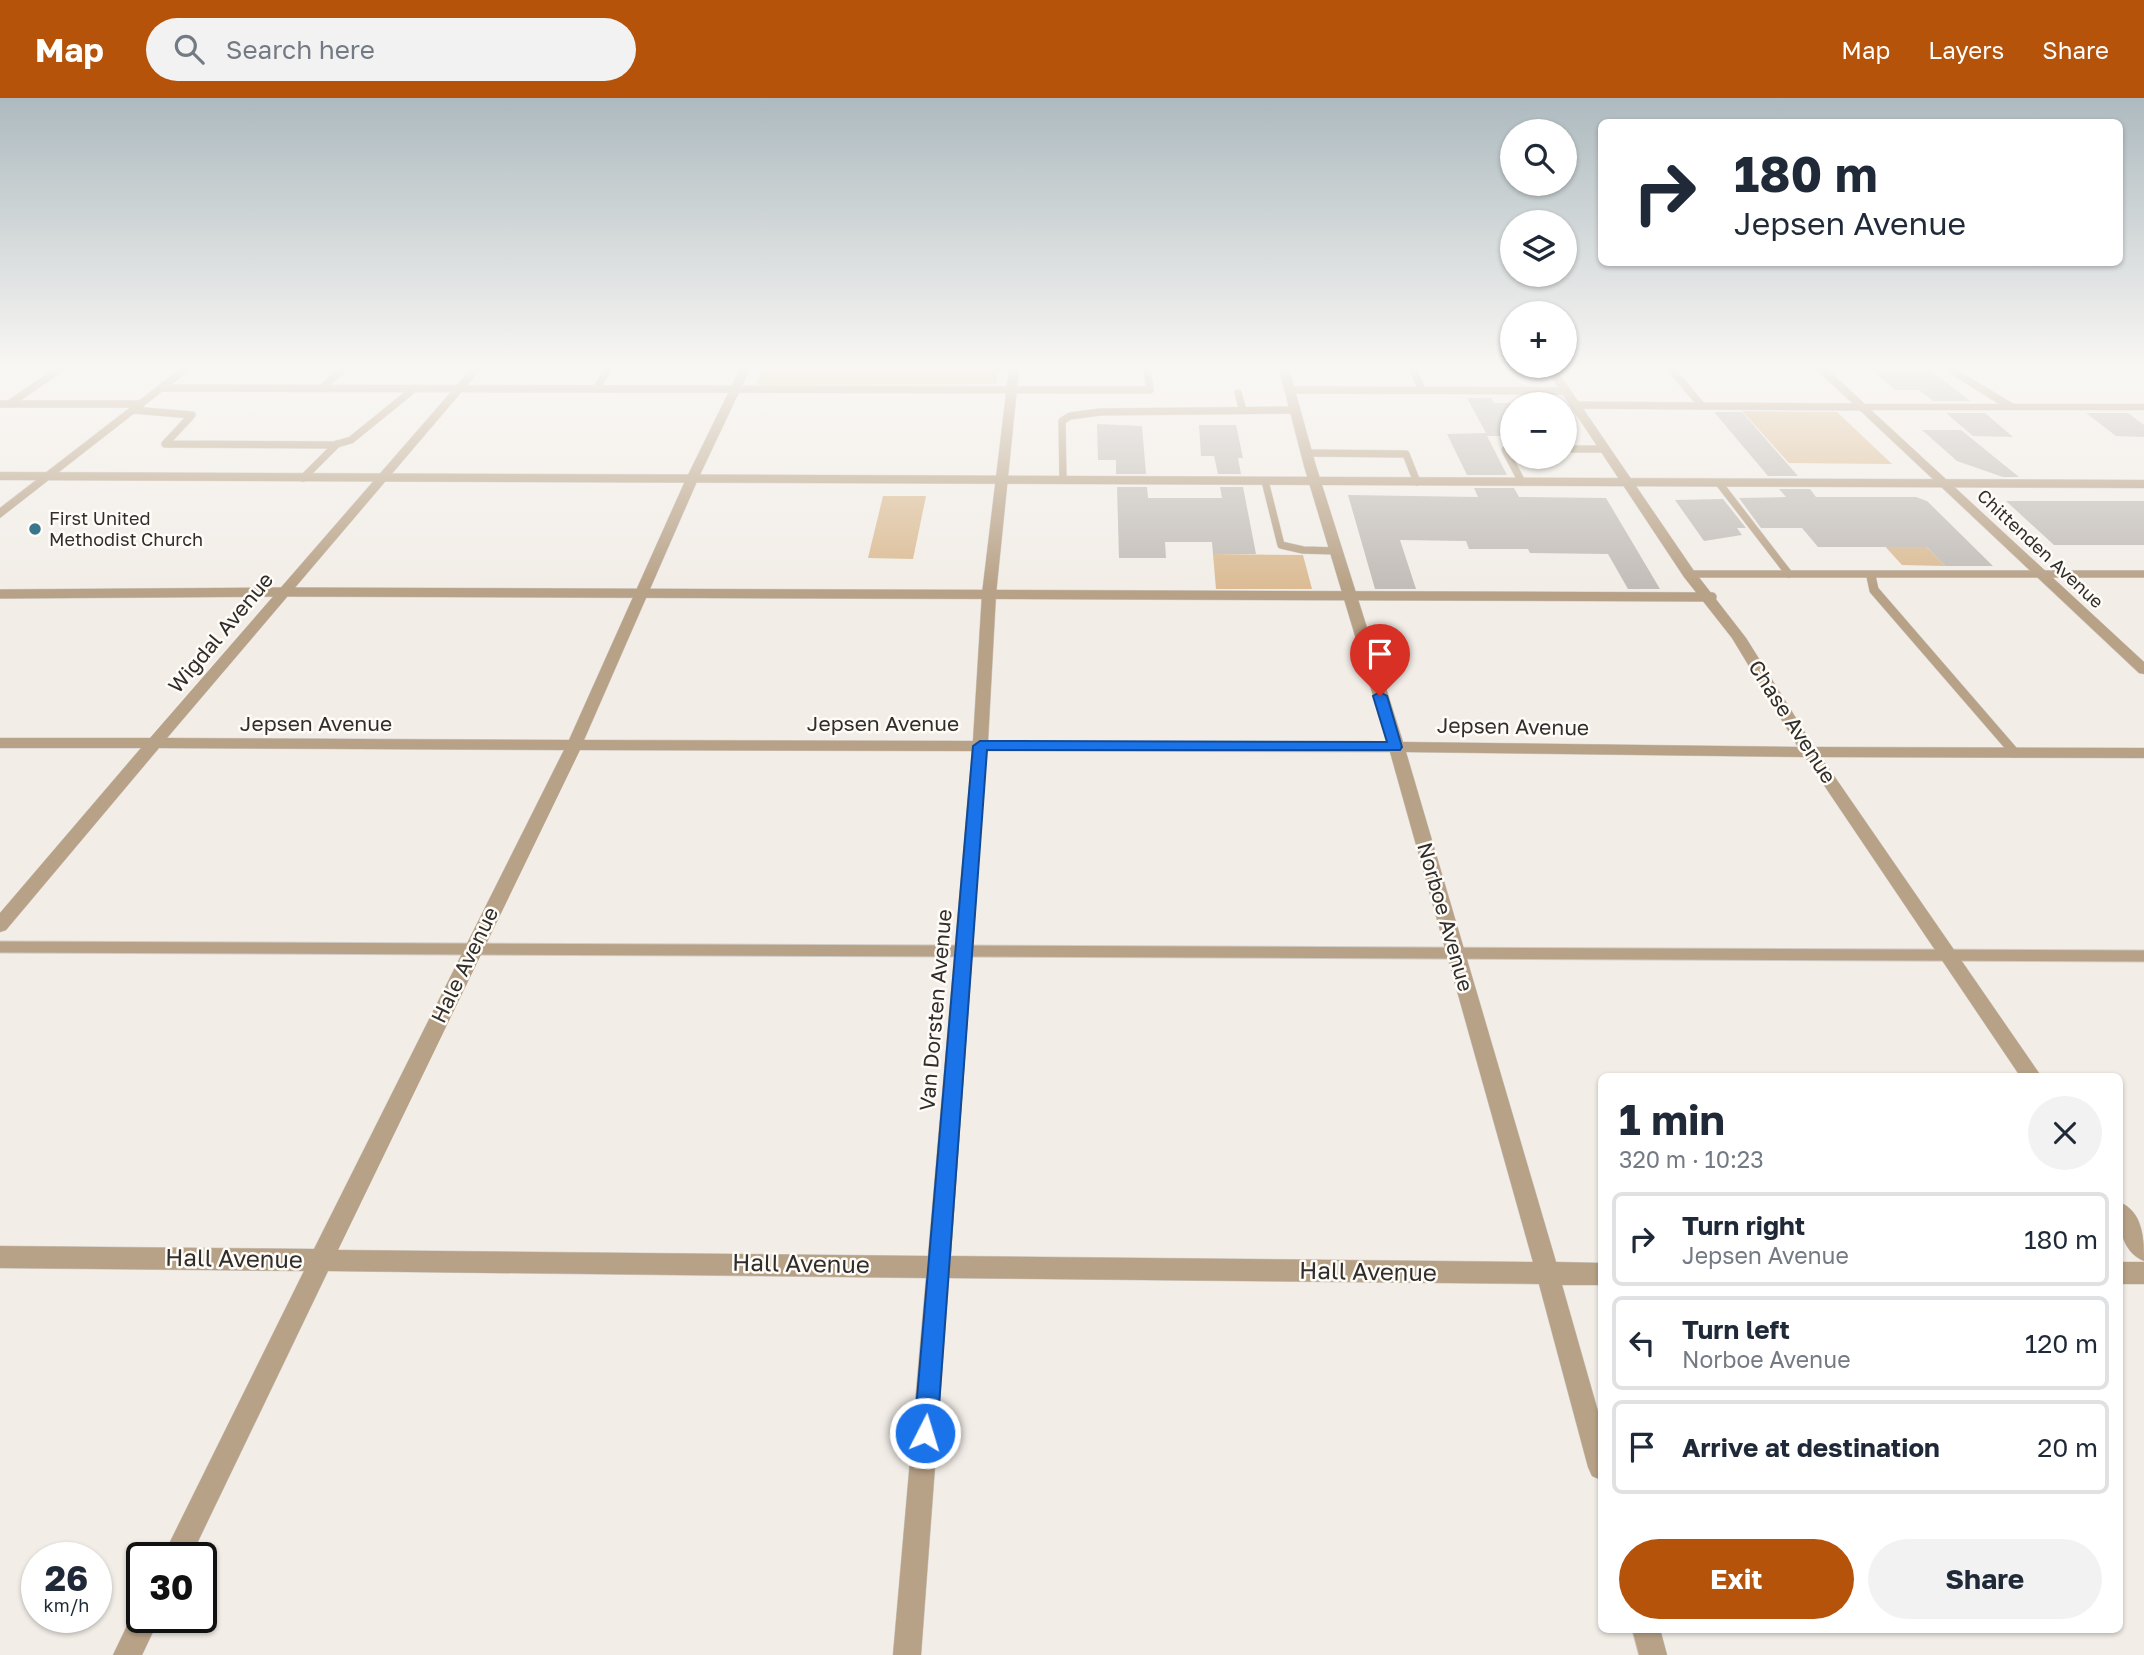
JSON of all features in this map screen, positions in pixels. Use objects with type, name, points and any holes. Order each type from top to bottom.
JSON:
[{"type":"street","points":[[0,514],[92,442]]},
{"type":"street","name":"Wigdal Avenue","points":[[0,925],[412,442]]},
{"type":"street","name":"Hale Avenue","points":[[183,1542],[573,745],[710,442]]},
{"type":"street","name":"Van Dorsten Avenue","points":[[908,1655],[980,746],[989,594],[1004,442]]},
{"type":"street","name":"Norboe Avenue","points":[[1304,442],[1456,953],[1598,1456]]},
{"type":"street","name":"Chase Avenue","points":[[1600,442],[1689,574],[1712,597],[1809,752],[1950,953],[2029,1073]]},
{"type":"street","name":"Chittenden Avenue","points":[[1897,442],[2144,670]]},
{"type":"street","points":[[0,476],[2144,484]]},
{"type":"street","name":"Jepsen Avenue","points":[[0,743],[2144,752]]},
{"type":"street","points":[[2123,1218],[2144,1250]]},
{"type":"street","name":"Hall Avenue","points":[[0,1257],[1598,1274]]},
{"type":"street","points":[[2123,1273],[2144,1273]]},
{"type":"street","points":[[127,1655],[138,1633]]},
{"type":"street","points":[[1647,1633],[1653,1655]]},
{"type":"lane","points":[[164,442],[165,444],[337,444],[345,442]]},
{"type":"lane","points":[[1062,442],[1063,480]]},
{"type":"lane","points":[[303,478],[337,444]]},
{"type":"lane","points":[[1577,449],[1605,449]]},
{"type":"lane","points":[[1307,453],[1406,454],[1417,482]]},
{"type":"lane","points":[[1514,469],[1521,482]]},
{"type":"lane","points":[[1265,481],[1281,545],[1303,550],[1337,551]]},
{"type":"lane","points":[[1719,483],[1789,574]]},
{"type":"lane","points":[[1689,574],[2144,574]]},
{"type":"lane","points":[[1871,575],[1874,590],[2015,753]]},
{"type":"lane","points":[[0,594],[283,592],[1712,597]]},
{"type":"lane","points":[[0,947],[1950,953],[2144,956]]},
{"type":"shaded area","points":[[1770,442],[1868,442],[1892,464],[1789,463]]},
{"type":"shaded area","points":[[883,496],[926,496],[913,559],[868,558]]},
{"type":"shaded area","points":[[1840,497],[1879,497],[1945,566],[1902,565]]},
{"type":"shaded area","points":[[1213,554],[1303,555],[1312,589],[1216,589]]},
{"type":"building","points":[[1097,442],[1143,442],[1146,474],[1116,474],[1116,460],[1098,460]]},
{"type":"building","points":[[1200,442],[1240,442],[1243,458],[1238,458],[1241,474],[1218,474],[1214,456],[1201,456]]},
{"type":"building","points":[[1451,442],[1490,442],[1500,461],[1500,469],[1504,469],[1507,475],[1467,475]]},
{"type":"building","points":[[1739,442],[1768,442],[1798,476],[1768,476]]},
{"type":"building","points":[[1935,442],[1975,442],[2019,477],[2003,477],[1957,461]]},
{"type":"building","points":[[1117,487],[1147,487],[1148,498],[1222,498],[1220,487],[1243,487],[1256,554],[1213,554],[1212,542],[1165,542],[1166,558],[1119,558]]},
{"type":"building","points":[[1474,488],[1514,488],[1519,497],[1606,498],[1660,589],[1628,589],[1608,554],[1530,553],[1528,549],[1469,549],[1466,541],[1400,540],[1416,589],[1375,589],[1348,495],[1478,497]]},
{"type":"building","points":[[1779,489],[1810,489],[1816,497],[1916,497],[1927,501],[1993,566],[1945,566],[1927,547],[1818,547],[1802,528],[1761,528],[1739,498],[1786,497]]},
{"type":"building","points":[[1723,499],[1746,528],[1737,528],[1742,535],[1704,541],[1675,500]]},
{"type":"building","points":[[2006,501],[2144,501],[2144,545],[2054,545]]},
{"type":"place","name":"First United Methodist Church","points":[[35,529]]},
{"type":"route","points":[[925,1433],[980,746],[1395,747],[1380,696]]}]
